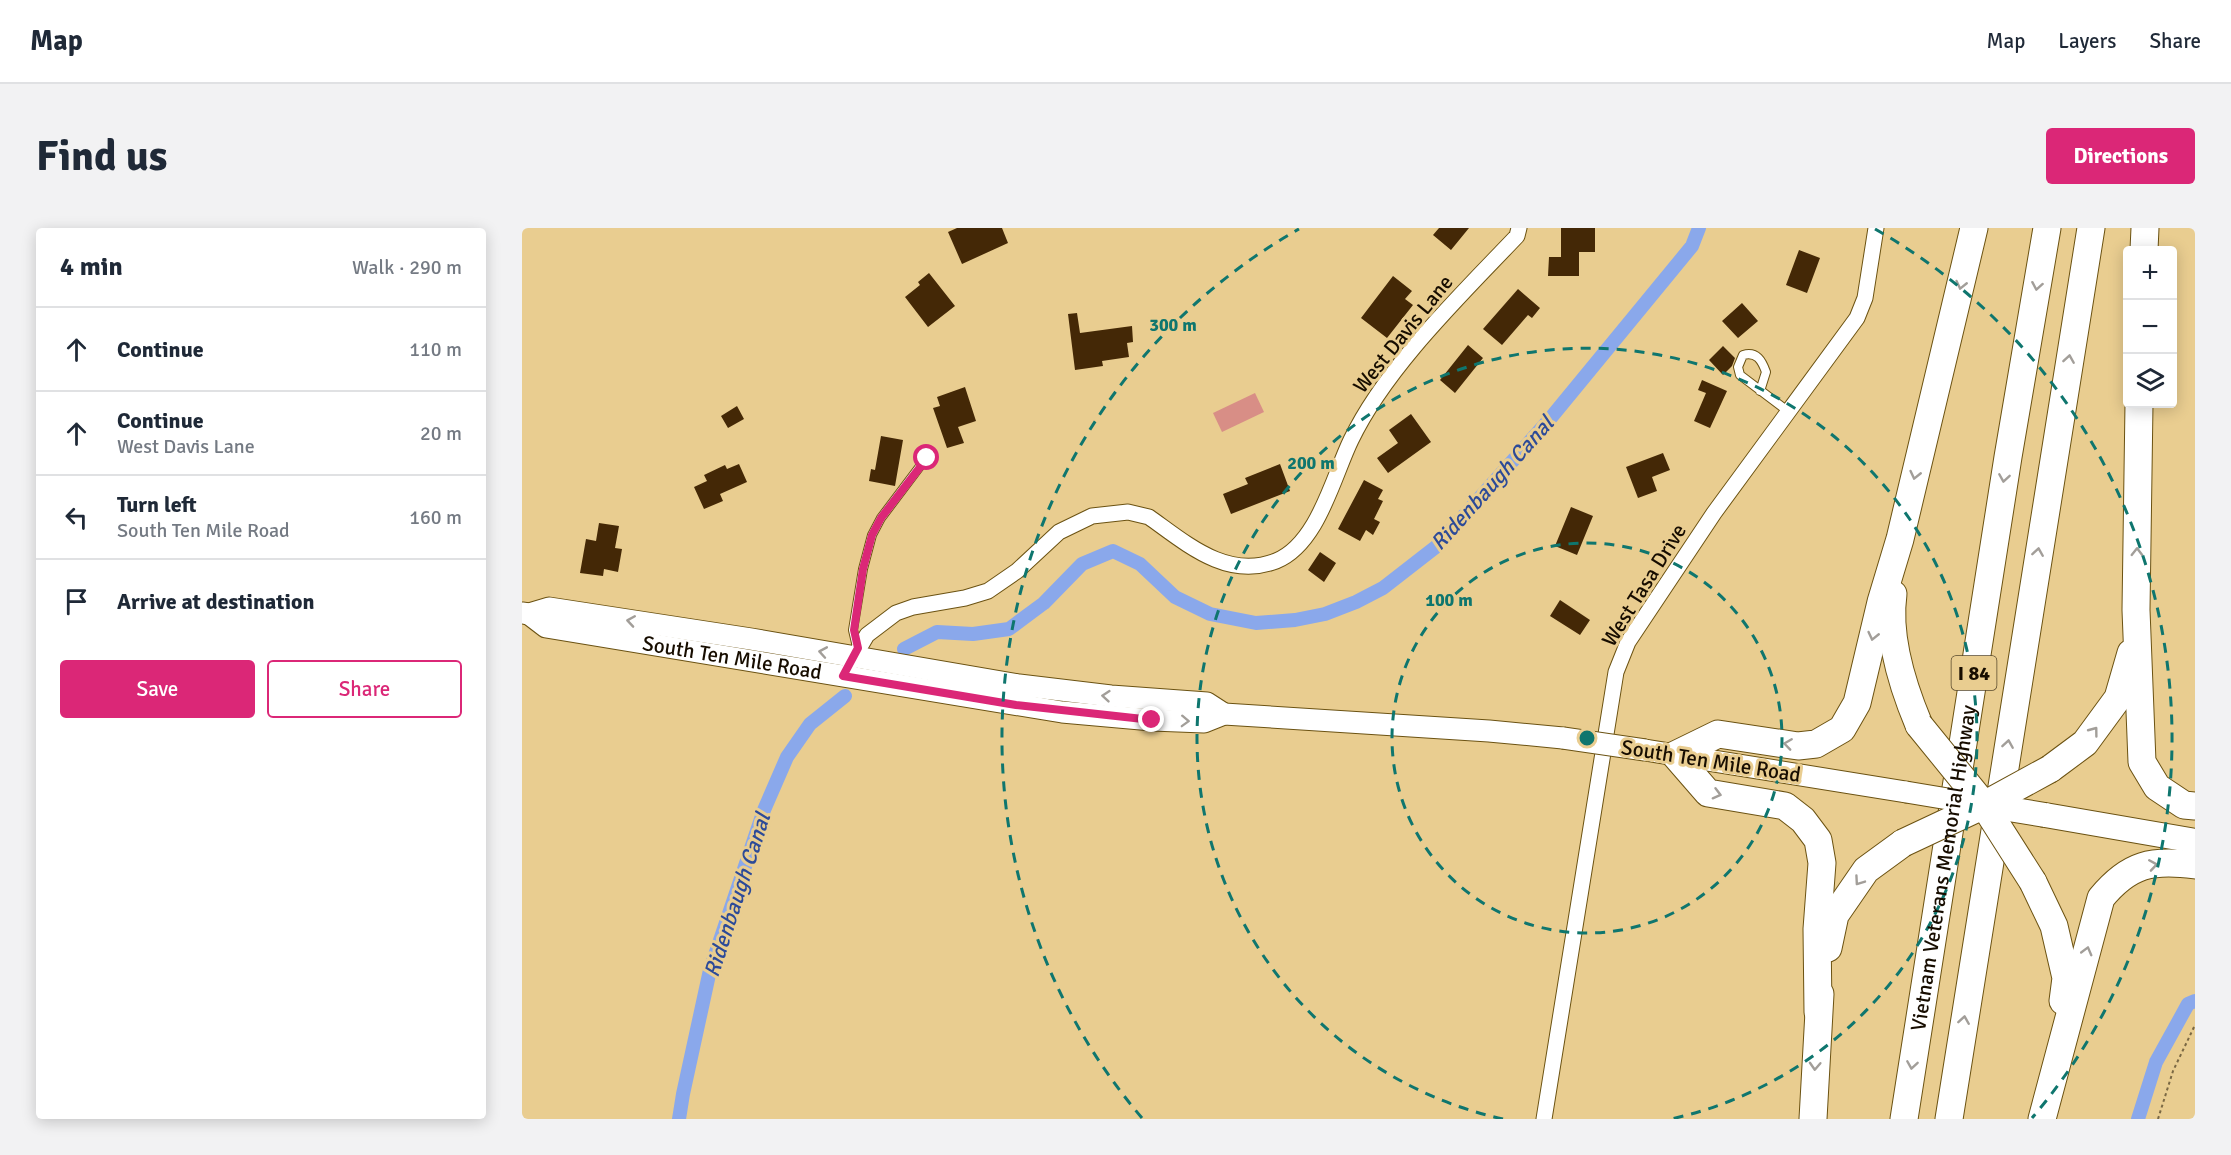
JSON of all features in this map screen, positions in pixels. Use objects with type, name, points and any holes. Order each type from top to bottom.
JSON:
[{"type":"highway","points":[[1813,1119],[1818,1012],[1817,929],[1822,863],[1818,840],[1803,820],[1785,806],[1708,793],[1675,755],[1718,734],[1798,746],[1816,744],[1842,729],[1857,703],[1881,602],[1900,539],[1974,228]]},
{"type":"highway","name":"Vietnam Veterans Memorial Highway","points":[[1904,1119],[2008,457],[2047,228]]},
{"type":"highway","name":"Vietnam Veterans Memorial Highway","points":[[1949,1119],[2091,228]]},
{"type":"highway","points":[[2144,246],[2145,228]]},
{"type":"highway","points":[[2139,408],[2136,610],[2142,762],[2157,787],[2184,805],[2195,806]]},
{"type":"highway","points":[[1900,539],[1892,598],[1895,647],[1905,691],[1919,725],[1984,805],[2033,882],[2054,926],[2066,978],[2054,1068]]},
{"type":"highway","points":[[1818,1012],[1834,915],[1866,870],[1903,843],[1984,805],[2050,769],[2085,743],[2118,698],[2130,658],[2136,610]]},
{"type":"highway","points":[[2042,1119],[2101,898],[2115,880],[2135,867],[2162,863],[2195,865]]},
{"type":"main road","name":"South Ten Mile Road","points":[[525,614],[546,627],[662,636],[851,665],[1062,712],[1204,722],[1224,714],[1563,738],[2045,814],[2195,841]]},
{"type":"main road","name":"South Ten Mile Road","points":[[879,672],[908,666],[1066,692],[1207,703],[1224,714]]},
{"type":"street","name":"West Davis Lane","points":[[851,665],[867,635],[896,613],[913,607],[965,598],[988,591],[1017,571],[1059,532],[1092,516],[1128,512],[1141,514],[1149,517],[1196,550],[1226,565],[1242,567],[1277,560],[1300,544],[1319,514],[1351,438],[1386,382],[1446,311],[1517,236],[1520,228]]},
{"type":"street","name":"West Tasa Drive","points":[[1544,1119],[1616,672],[1628,642],[1714,513],[1857,318],[1865,298],[1876,228]]},
{"type":"lane","points":[[1760,391],[1766,372],[1763,363],[1750,353],[1743,355],[1738,367],[1740,375],[1760,391],[1789,412]]},
{"type":"lane","points":[[851,665],[867,547],[881,518],[927,458]]},
{"type":"path","points":[[2158,1119],[2173,1071],[2195,1025]]},
{"type":"shaded area","points":[[1255,393],[1264,412],[1222,432],[1213,413]]},
{"type":"building","points":[[957,228],[1002,228],[1008,243],[962,264],[948,232]]},
{"type":"building","points":[[1439,228],[1469,228],[1451,250],[1433,235]]},
{"type":"building","points":[[1561,228],[1595,228],[1595,252],[1579,252],[1579,276],[1548,276],[1549,257],[1561,257]]},
{"type":"building","points":[[1799,250],[1820,258],[1807,293],[1786,285]]},
{"type":"building","points":[[929,273],[955,306],[928,327],[905,297],[920,285],[918,282]]},
{"type":"building","points":[[1393,276],[1412,291],[1405,299],[1413,305],[1387,338],[1361,318]]},
{"type":"building","points":[[1518,289],[1540,308],[1532,318],[1528,315],[1502,345],[1483,329]]},
{"type":"building","points":[[1742,303],[1758,321],[1738,338],[1722,321]]},
{"type":"building","points":[[1077,313],[1080,333],[1132,326],[1133,342],[1127,343],[1129,357],[1102,361],[1103,366],[1075,370],[1068,314]]},
{"type":"building","points":[[1468,345],[1483,358],[1455,393],[1440,380]]},
{"type":"building","points":[[1723,346],[1735,358],[1732,366],[1723,375],[1709,360]]},
{"type":"building","points":[[1702,380],[1727,391],[1710,428],[1694,421],[1706,393],[1698,390]]},
{"type":"building","points":[[965,387],[976,421],[958,427],[964,443],[947,448],[933,408],[940,406],[937,397]]},
{"type":"building","points":[[737,406],[744,419],[728,428],[721,416]]},
{"type":"building","points":[[1411,414],[1431,442],[1388,473],[1377,458],[1398,443],[1389,430]]},
{"type":"building","points":[[881,436],[903,440],[895,486],[869,481],[871,469],[875,470]]},
{"type":"building","points":[[1663,453],[1670,470],[1652,477],[1657,491],[1638,498],[1626,467]]},
{"type":"building","points":[[739,464],[747,482],[720,494],[723,501],[704,509],[694,487],[707,481],[704,475],[725,465],[727,469]]},
{"type":"building","points":[[1280,464],[1290,491],[1231,514],[1223,494],[1248,484],[1245,478]]},
{"type":"building","points":[[1364,480],[1383,490],[1378,499],[1383,501],[1374,519],[1380,522],[1373,535],[1366,530],[1360,541],[1338,529]]},
{"type":"building","points":[[1571,507],[1593,516],[1577,555],[1555,546]]},
{"type":"building","points":[[599,523],[619,526],[615,548],[622,549],[618,572],[604,569],[603,576],[580,573],[586,539],[596,541]]},
{"type":"building","points":[[1320,552],[1336,563],[1324,582],[1308,570]]},
{"type":"building","points":[[1560,600],[1590,620],[1580,635],[1550,616]]},
{"type":"waterway","name":"Ridenbaugh Canal","points":[[904,649],[937,632],[973,634],[1009,629],[1044,603],[1082,564],[1113,551],[1140,564],[1175,597],[1210,614],[1256,623],[1295,620],[1325,614],[1383,588],[1437,546],[1549,420],[1692,246],[1699,228]]},
{"type":"waterway","name":"Ridenbaugh Canal","points":[[679,1119],[710,970],[764,810],[787,757],[810,724],[845,696]]},
{"type":"waterway","points":[[2138,1119],[2156,1062],[2188,1004],[2195,1001]]},
{"type":"route","points":[[927,458],[881,518],[867,547],[854,630],[858,648],[843,676],[1062,712],[1152,720]]}]
